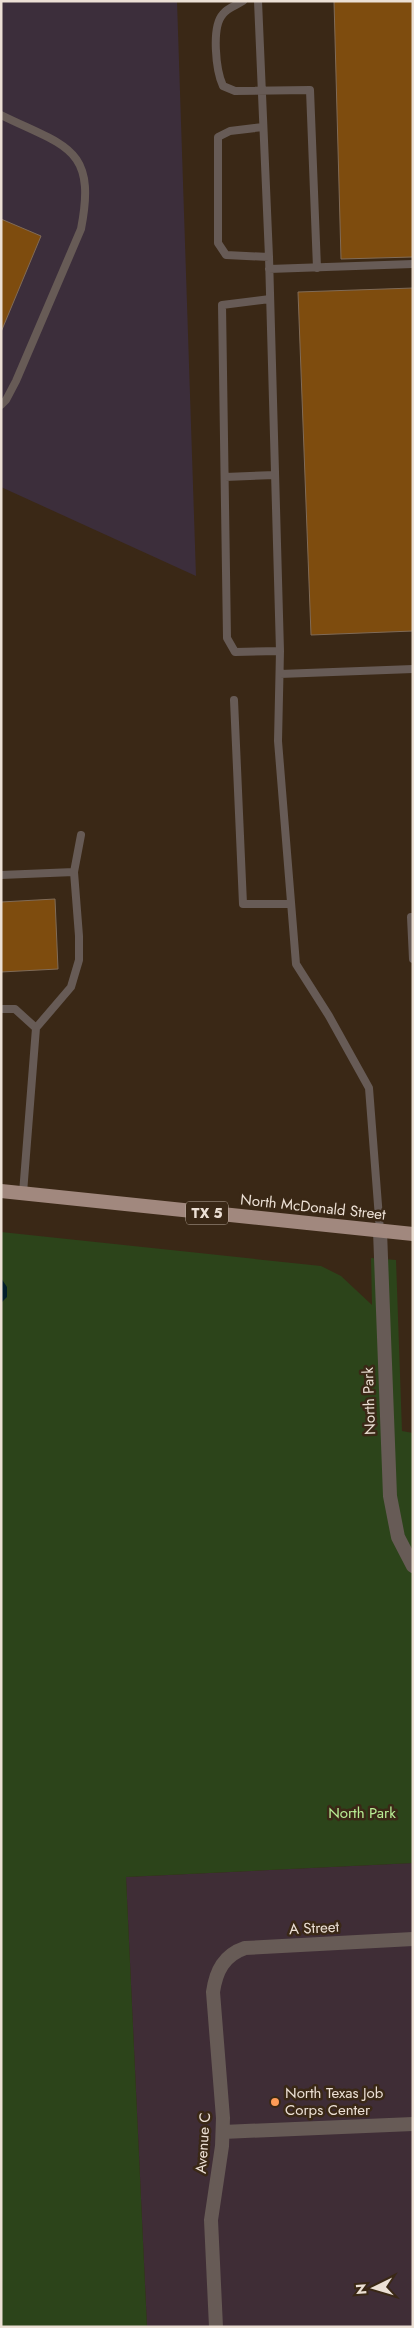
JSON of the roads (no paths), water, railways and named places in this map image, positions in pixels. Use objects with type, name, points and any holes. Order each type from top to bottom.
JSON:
[{"type":"main road","name":"North McDonald Street","points":[[1,1191],[413,1234]]},
{"type":"street","name":"North Park","points":[[380,1231],[390,1496],[398,1537],[413,1566]]},
{"type":"street","name":"A Street","points":[[222,1963],[236,1951],[255,1946],[413,1940]]},
{"type":"street","name":"Avenue C","points":[[216,2327],[212,2209],[223,2132],[213,1992],[217,1973],[222,1963]]},
{"type":"street","points":[[223,2132],[413,2124]]},
{"type":"lane","points":[[243,1],[223,13],[217,25],[218,74],[223,86],[235,91],[310,90],[317,268]]},
{"type":"lane","points":[[258,1],[269,257],[280,651],[278,741],[296,964],[329,1016],[369,1088],[380,1231]]},
{"type":"lane","points":[[1,115],[65,146],[76,157],[83,170],[86,186],[86,205],[81,229],[16,381],[6,400],[1,405]]},
{"type":"lane","points":[[263,127],[230,131],[218,137],[218,244],[226,255],[269,257]]},
{"type":"lane","points":[[269,269],[413,264]]},
{"type":"lane","points":[[270,299],[222,305],[227,638],[235,652],[280,651]]},
{"type":"lane","points":[[225,477],[275,475]]},
{"type":"lane","points":[[280,674],[413,669]]},
{"type":"lane","points":[[234,700],[243,904],[291,904]]},
{"type":"lane","points":[[23,1193],[36,1028],[71,988],[79,960],[74,872],[80,835]]},
{"type":"lane","points":[[1,875],[74,872]]},
{"type":"lane","points":[[413,916],[411,917],[413,959]]},
{"type":"lane","points":[[1,1009],[14,1009],[36,1028]]},
{"type":"water","points":[[1,1278],[7,1287],[7,1297],[1,1303]]},
{"type":"place","name":"North Texas Job Corps Center","points":[[275,2102]]}]
